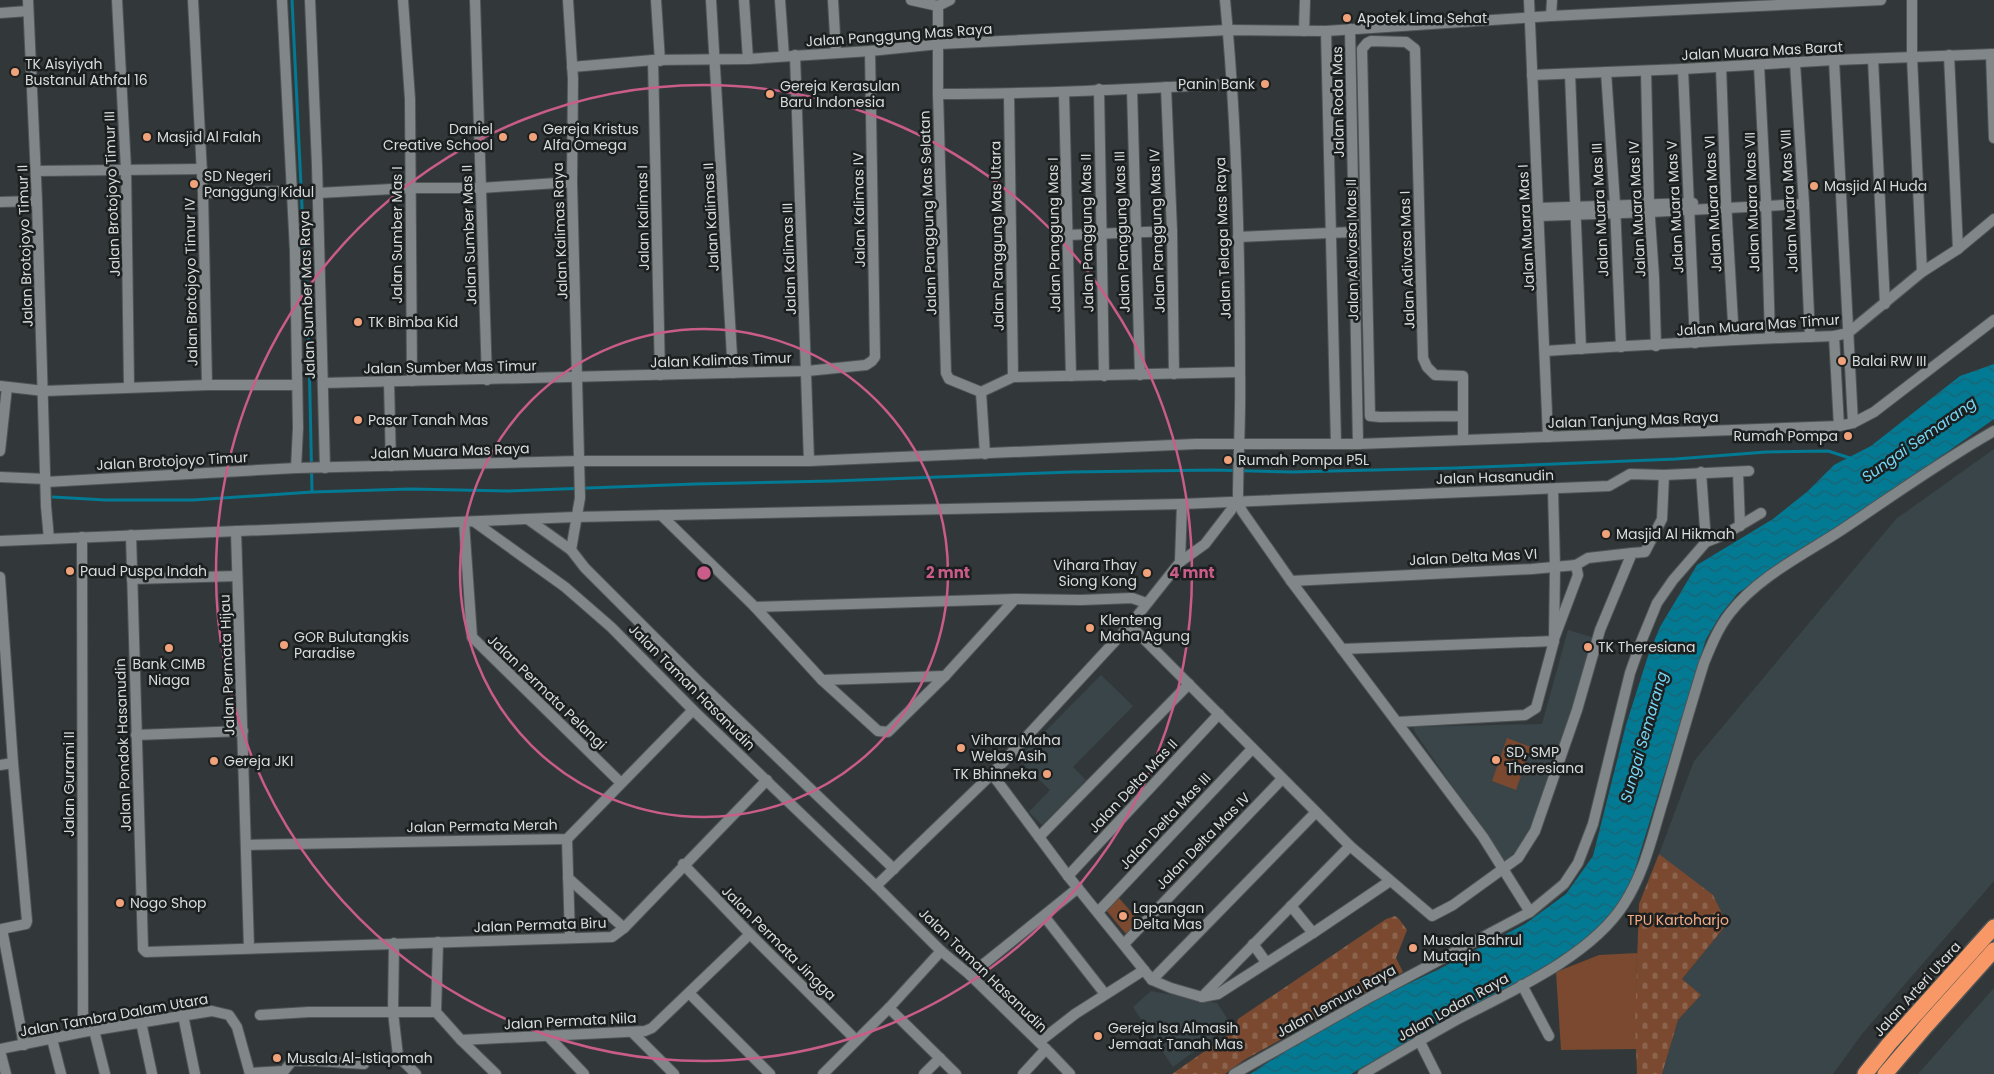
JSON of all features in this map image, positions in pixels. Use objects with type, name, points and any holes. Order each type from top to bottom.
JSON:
[{"type":"highway","name":"Jalan Arteri Utara","points":[[1865,1074],[1889,1044],[1994,926]]},
{"type":"highway","points":[[1885,1074],[1994,950]]},
{"type":"street","name":"Jalan Brotojoyo Timur II","points":[[28,0],[44,391],[46,506],[49,539]]},
{"type":"street","name":"Jalan Brotojoyo Timur III","points":[[117,0],[126,169],[130,388]]},
{"type":"street","name":"Jalan Brotojoyo Timur IV","points":[[193,0],[203,193],[207,385]]},
{"type":"street","name":"Jalan Sumber Mas Raya","points":[[282,0],[292,191],[298,428],[297,468]]},
{"type":"street","name":"Jalan Sumber Mas Raya","points":[[310,0],[318,193],[324,469]]},
{"type":"street","name":"Jalan Sumber Mas I","points":[[403,0],[410,99],[412,381]]},
{"type":"street","name":"Jalan Sumber Mas II","points":[[475,0],[487,380]]},
{"type":"street","name":"Jalan Kalimas Raya","points":[[568,0],[572,68],[572,182],[580,498],[575,517],[571,550]]},
{"type":"street","name":"Jalan Kalimas I","points":[[656,0],[660,376]]},
{"type":"street","name":"Jalan Kalimas II","points":[[711,0],[733,373]]},
{"type":"street","points":[[744,0],[748,59]]},
{"type":"street","points":[[780,0],[784,56]]},
{"type":"street","points":[[833,0],[836,53]]},
{"type":"street","points":[[911,0],[938,6],[950,0]]},
{"type":"street","name":"Jalan Telaga Mas Raya","points":[[1226,0],[1232,84],[1238,237],[1240,503]]},
{"type":"street","points":[[1304,31],[1305,0]]},
{"type":"street","name":"Jalan Muara Mas I","points":[[1528,0],[1548,436]]},
{"type":"street","points":[[1551,16],[1552,0]]},
{"type":"street","points":[[1228,30],[1326,31],[1551,16],[1881,0]]},
{"type":"street","points":[[1912,0],[1912,57],[1922,272]]},
{"type":"street","name":"Jalan Panggung Mas Selatan","points":[[938,6],[938,94],[946,373],[949,379],[980,392]]},
{"type":"street","points":[[0,13],[28,11]]},
{"type":"street","name":"Jalan Roda Mas","points":[[1350,29],[1358,444]]},
{"type":"street","name":"Jalan Panggung Mas Raya","points":[[572,68],[656,61],[795,56],[939,44],[1228,30]]},
{"type":"street","name":"Jalan Roda Mas","points":[[1326,31],[1336,444]]},
{"type":"street","name":"Jalan Adivasa Mas II","points":[[1415,48],[1406,42],[1377,40],[1367,42],[1362,49],[1369,412],[1372,417],[1463,416]]},
{"type":"street","name":"Jalan Adivasa Mas I","points":[[1415,48],[1424,358],[1427,367],[1435,375],[1463,376],[1464,440]]},
{"type":"street","name":"Jalan Kalimas IV","points":[[866,364],[875,357],[870,51]]},
{"type":"street","points":[[1992,54],[1994,138]]},
{"type":"street","name":"Jalan Muara Mas Barat","points":[[1532,75],[1992,54]]},
{"type":"street","points":[[1949,55],[1958,249]]},
{"type":"street","name":"Jalan Kalimas III","points":[[795,56],[810,461]]},
{"type":"street","points":[[1873,59],[1885,304]]},
{"type":"street","points":[[1834,60],[1853,423]]},
{"type":"street","name":"Jalan Muara Mas VIII","points":[[1795,63],[1810,337]]},
{"type":"street","name":"Jalan Muara Mas VII","points":[[1759,65],[1770,338]]},
{"type":"street","name":"Jalan Muara Mas VI","points":[[1721,67],[1726,205],[1734,340]]},
{"type":"street","name":"Jalan Muara Mas V","points":[[1683,69],[1695,343]]},
{"type":"street","name":"Jalan Muara Mas IV","points":[[1646,70],[1656,346]]},
{"type":"street","name":"Jalan Muara Mas III","points":[[1606,72],[1615,209],[1621,347]]},
{"type":"street","points":[[1570,74],[1581,349]]},
{"type":"street","points":[[938,94],[1064,93],[1099,89],[1166,88],[1232,84]]},
{"type":"street","name":"Jalan Panggung Mas IV","points":[[1166,88],[1172,231],[1174,374]]},
{"type":"street","name":"Jalan Panggung Mas II","points":[[1099,89],[1104,376]]},
{"type":"street","name":"Jalan Panggung Mas III","points":[[1132,89],[1140,375]]},
{"type":"street","name":"Jalan Panggung Mas I","points":[[1064,93],[1071,376]]},
{"type":"street","name":"Jalan Panggung Mas Utara","points":[[1009,94],[1013,376]]},
{"type":"street","points":[[36,171],[202,168]]},
{"type":"street","points":[[318,193],[411,188],[481,188],[572,182]]},
{"type":"street","points":[[203,193],[292,191]]},
{"type":"street","points":[[1539,212],[1804,201]]},
{"type":"street","points":[[0,202],[37,202]]},
{"type":"street","name":"Jalan Muara Mas Timur","points":[[1545,351],[1834,336],[1848,333],[1922,272],[1958,249],[1994,219]]},
{"type":"street","points":[[1067,235],[1172,231]]},
{"type":"street","points":[[1238,237],[1353,232]]},
{"type":"street","name":"Jalan Tanjung Mas Raya","points":[[985,454],[1196,444],[1240,448],[1839,426],[1853,423],[1874,412],[1994,320]]},
{"type":"street","points":[[1834,336],[1839,426]]},
{"type":"street","name":"Jalan Kalimas Timur","points":[[577,378],[807,371],[866,364]]},
{"type":"street","points":[[985,454],[980,392],[1013,376],[1104,376],[1240,372]]},
{"type":"street","name":"Jalan Sumber Mas Timur","points":[[323,383],[577,378]]},
{"type":"street","points":[[389,382],[391,466]]},
{"type":"street","points":[[0,451],[3,386],[44,391],[207,385],[297,385]]},
{"type":"street","name":"Jalan Lodan Raya","points":[[1363,1074],[1419,1040],[1522,985],[1557,964],[1583,946],[1604,928],[1624,905],[1637,881],[1649,849],[1704,664],[1716,634],[1731,611],[1749,593],[1784,567],[1912,482],[1994,431]]},
{"type":"street","name":"Jalan Muara Mas Raya","points":[[297,468],[324,469],[579,461],[810,461],[985,454]]},
{"type":"street","name":"Jalan Brotojoyo Timur","points":[[0,477],[46,484],[297,468]]},
{"type":"street","name":"Jalan Hasanudin","points":[[0,541],[476,523],[575,517],[1240,503],[1610,486],[1630,474],[1664,475],[1749,471]]},
{"type":"street","points":[[1701,472],[1706,542]]},
{"type":"street","points":[[1738,472],[1740,526]]},
{"type":"street","points":[[1130,625],[1350,846],[1432,916],[1452,905],[1504,869],[1522,852],[1535,831],[1577,710],[1600,630],[1632,553],[1645,552],[1662,518],[1664,475]]},
{"type":"street","points":[[1553,488],[1554,640]]},
{"type":"street","points":[[876,886],[992,774],[1130,625],[1180,562],[1204,544],[1240,503],[1252,524],[1342,649],[1478,830],[1530,912]]},
{"type":"street","points":[[1180,562],[1182,504]]},
{"type":"street","name":"Jalan Lemuru Raya","points":[[1234,1074],[1364,1000],[1530,912],[1564,884],[1578,863],[1593,824],[1623,700],[1641,642],[1657,603],[1673,580],[1706,542],[1761,514]]},
{"type":"street","points":[[662,516],[755,607],[822,680],[878,731],[888,732],[944,676],[1014,599]]},
{"type":"street","name":"Jalan Taman Hasanudin","points":[[529,520],[571,550],[584,568],[698,681],[894,868]]},
{"type":"street","name":"Jalan Permata Pelangi","points":[[464,522],[472,637],[621,783]]},
{"type":"street","name":"Jalan Taman Hasanudin","points":[[476,523],[565,587],[611,627],[693,710],[941,951],[970,975],[1070,1074]]},
{"type":"street","name":"Jalan Permata Hijau","points":[[236,531],[249,948]]},
{"type":"street","name":"Jalan Pondok Hasanudin","points":[[130,535],[143,949],[146,952]]},
{"type":"street","name":"Jalan Gurami II","points":[[82,537],[82,1032]]},
{"type":"street","name":"Jalan Delta Mas VI","points":[[1292,580],[1555,567],[1576,565],[1588,558],[1632,553]]},
{"type":"street","points":[[1396,722],[1525,715],[1532,712],[1538,705],[1554,640],[1578,574],[1576,565]]},
{"type":"street","points":[[132,579],[237,576]]},
{"type":"street","points":[[0,577],[12,763],[28,921],[26,924],[1,930],[24,1045]]},
{"type":"street","points":[[755,607],[1014,599],[1082,600],[1132,598],[1146,603]]},
{"type":"street","points":[[1342,649],[1554,640]]},
{"type":"street","points":[[822,680],[944,676]]},
{"type":"street","points":[[1039,837],[1189,684]]},
{"type":"street","name":"Jalan Permata Merah","points":[[247,845],[567,839],[693,710]]},
{"type":"street","name":"Jalan Delta Mas II","points":[[1068,876],[1219,714]]},
{"type":"street","points":[[136,735],[243,731]]},
{"type":"street","name":"Jalan Delta Mas III","points":[[1098,912],[1252,749]]},
{"type":"street","points":[[0,765],[12,763]]},
{"type":"street","points":[[992,774],[1068,876],[1152,980],[1171,988],[1202,996],[1218,994],[1314,933],[1390,881]]},
{"type":"street","name":"Jalan Delta Mas IV","points":[[1124,944],[1282,779]]},
{"type":"street","name":"Jalan Permata Biru","points":[[146,952],[612,937],[624,928],[683,864],[767,780]]},
{"type":"street","points":[[1152,980],[1316,812]]},
{"type":"street","points":[[567,839],[570,938]]},
{"type":"street","points":[[1202,996],[1350,846]]},
{"type":"street","name":"Jalan Permata Jingga","points":[[683,864],[856,1040]]},
{"type":"street","points":[[568,878],[624,928]]},
{"type":"street","points":[[970,975],[1078,888]]},
{"type":"street","points":[[1291,906],[1314,933]]},
{"type":"street","points":[[1044,916],[1105,994]]},
{"type":"street","name":"Jalan Permata Nila","points":[[461,1040],[633,1033],[652,1028],[690,994],[750,934]]},
{"type":"street","points":[[438,942],[436,1012],[461,1040],[496,1074]]},
{"type":"street","points":[[394,943],[393,1012],[398,1056],[416,1074]]},
{"type":"street","points":[[1253,944],[1266,962]]},
{"type":"street","points":[[822,1074],[889,1008],[941,951]]},
{"type":"street","points":[[1023,1074],[1042,1046],[1105,994],[1144,970]]},
{"type":"street","points":[[1522,985],[1549,1036]]},
{"type":"street","points":[[690,994],[770,1074]]},
{"type":"street","points":[[889,1008],[940,1058],[950,1072]]},
{"type":"street","name":"Jalan Tambra Dalam Utara","points":[[0,1050],[82,1032],[183,1014],[212,1011],[229,1015],[238,1027],[250,1074]]},
{"type":"street","points":[[260,1015],[309,1012],[436,1012]]},
{"type":"street","points":[[183,1014],[195,1074]]},
{"type":"street","points":[[141,1022],[152,1074]]},
{"type":"street","points":[[94,1030],[105,1074]]},
{"type":"street","points":[[633,1033],[674,1074]]},
{"type":"street","points":[[547,1035],[584,1074]]},
{"type":"street","points":[[52,1039],[60,1074]]},
{"type":"street","points":[[1419,1040],[1436,1074]]},
{"type":"street","points":[[0,1050],[6,1074]]},
{"type":"street","points":[[924,1074],[940,1058]]},
{"type":"street","points":[[250,1074],[284,1071],[292,1061],[364,1064]]},
{"type":"shaded area","points":[[1994,449],[1994,881],[1862,1034],[1833,1074],[1662,1074],[1678,1020],[1700,996],[1682,979],[1727,924],[1659,854],[1694,761],[1896,519]]},
{"type":"shaded area","name":"SD, SMP Theresiana","points":[[1568,630],[1595,638],[1535,825],[1523,845],[1505,861],[1413,727],[1542,724]]},
{"type":"shaded area","points":[[1101,675],[1133,706],[1073,767],[1086,780],[1042,825],[1029,812],[1050,790],[1018,759]]},
{"type":"shaded area","points":[[1994,988],[1994,1074],[1918,1074]]},
{"type":"shaded area","points":[[1151,991],[1217,1003],[1231,1024],[1173,1067],[1133,1007]]},
{"type":"green space","points":[[1507,738],[1531,747],[1516,790],[1492,781]]},
{"type":"green space","name":"TPU Kartoharjo","points":[[1659,854],[1713,895],[1727,924],[1682,979],[1701,995],[1678,1020],[1662,1074],[1637,1074],[1635,1023],[1639,904]]},
{"type":"green space","name":"Lapangan Delta Mas","points":[[1119,898],[1140,922],[1126,934],[1106,910]]},
{"type":"green space","points":[[1395,916],[1407,930],[1396,958],[1403,972],[1244,1060],[1225,1074],[1172,1074],[1235,1030],[1238,1019],[1386,919]]},
{"type":"green space","points":[[1637,953],[1636,1049],[1561,1050],[1556,972],[1599,955]]},
{"type":"water","name":"Sungai Semarang","points":[[1994,364],[1994,419],[1902,484],[1738,593],[1721,614],[1706,639],[1628,892],[1597,930],[1579,946],[1526,980],[1423,1033],[1351,1074],[1250,1074],[1337,1018],[1439,969],[1525,924],[1566,894],[1593,856],[1626,725],[1648,656],[1660,627],[1697,565],[1773,519],[1808,491],[1834,465],[1871,446],[1960,376]]},
{"type":"waterway","points":[[292,0],[309,351],[312,492]]},
{"type":"waterway","points":[[53,497],[105,500],[193,500],[312,492],[410,489],[508,491],[1072,472],[1214,470],[1292,472],[1456,468],[1676,459],[1766,452],[1828,451],[1853,459]]},
{"type":"place","name":"Apotek Lima Sehat","points":[[1347,18]]},
{"type":"place","name":"TK Aisyiyah Bustanul Athfal 16","points":[[15,72]]},
{"type":"place","name":"Panin Bank","points":[[1265,84]]},
{"type":"place","name":"Gereja Kerasulan Baru Indonesia","points":[[770,94]]},
{"type":"place","name":"Masjid Al Falah","points":[[147,137]]},
{"type":"place","name":"Daniel Creative School","points":[[503,137]]},
{"type":"place","name":"Gereja Kristus Alfa Omega","points":[[533,137]]},
{"type":"place","name":"SD Negeri Panggung Kidul","points":[[194,184]]},
{"type":"place","name":"Masjid Al Huda","points":[[1814,186]]},
{"type":"place","name":"TK Bimba Kid","points":[[358,322]]},
{"type":"place","name":"Balai RW III","points":[[1842,361]]},
{"type":"place","name":"Pasar Tanah Mas","points":[[358,420]]},
{"type":"place","name":"Rumah Pompa","points":[[1848,436]]},
{"type":"place","name":"Rumah Pompa P5L","points":[[1228,460]]},
{"type":"place","name":"Masjid Al Hikmah","points":[[1606,534]]},
{"type":"place","name":"Paud Puspa Indah","points":[[70,571]]},
{"type":"place","name":"Vihara Thay Siong Kong","points":[[1147,573]]},
{"type":"place","name":"Klenteng Maha Agung","points":[[1090,628]]},
{"type":"place","name":"GOR Bulutangkis Paradise","points":[[284,645]]},
{"type":"place","name":"TK Theresiana","points":[[1588,647]]},
{"type":"place","name":"Bank CIMB Niaga","points":[[169,648]]},
{"type":"place","name":"Vihara Maha Welas Asih","points":[[961,748]]},
{"type":"place","name":"SD, SMP Theresiana","points":[[1496,760]]},
{"type":"place","name":"Gereja JKI","points":[[214,761]]},
{"type":"place","name":"TK Bhinneka","points":[[1047,774]]},
{"type":"place","name":"Nogo Shop","points":[[120,903]]},
{"type":"place","name":"Lapangan Delta Mas","points":[[1123,916]]},
{"type":"place","name":"Musala Bahrul Mutaqin","points":[[1413,948]]},
{"type":"place","name":"Gereja Isa Almasih Jemaat Tanah Mas","points":[[1098,1036]]},
{"type":"place","name":"Musala Al-Istiqomah","points":[[277,1058]]}]
